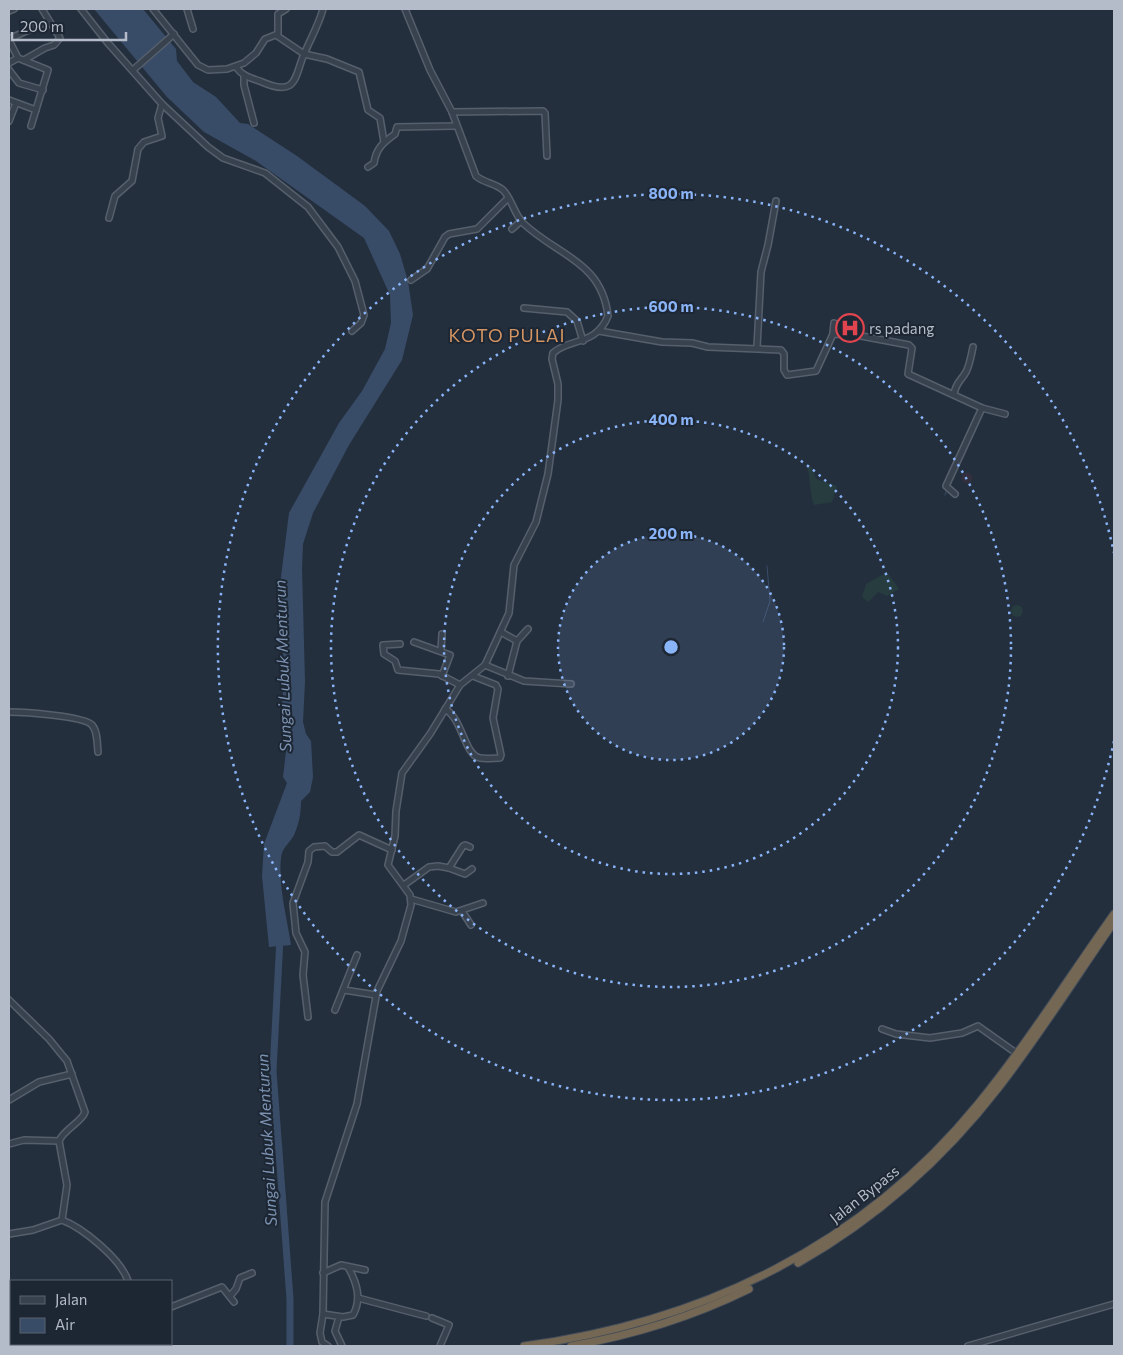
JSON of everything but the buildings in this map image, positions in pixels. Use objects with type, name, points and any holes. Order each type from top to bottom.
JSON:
[{"type":"highway","name":"Jalan Bypass","points":[[571,1346],[606,1343],[714,1306],[772,1278],[837,1241],[908,1185],[962,1131],[1000,1086],[1114,914]]},
{"type":"highway","name":"Jalan Bypass","points":[[524,1346],[546,1345],[608,1331],[687,1308],[743,1287],[809,1251],[869,1210],[934,1153],[978,1104],[1047,1015],[1114,922]]},
{"type":"street","points":[[9,11],[14,9]]},
{"type":"street","points":[[24,60],[58,43],[59,34],[48,21],[42,9]]},
{"type":"street","points":[[81,9],[107,42],[134,69],[162,104],[223,158],[264,173],[308,206],[338,248],[355,281],[364,315],[358,327],[352,331]]},
{"type":"street","points":[[153,9],[198,65],[215,71],[236,67],[252,58],[265,39],[279,32],[278,14],[286,9]]},
{"type":"street","points":[[187,9],[193,29]]},
{"type":"street","points":[[236,67],[244,76],[271,86],[287,86],[298,78],[304,54],[321,19],[323,9]]},
{"type":"street","points":[[328,1346],[320,1338],[323,1314],[324,1202],[357,1104],[376,995],[405,930],[411,899],[404,885],[388,866],[392,850],[402,773],[460,685],[485,665],[501,632],[511,603],[514,565],[536,522],[548,474],[558,400],[552,356],[557,350],[583,341],[605,324],[608,315],[601,289],[591,274],[574,258],[521,221],[502,189],[482,182],[476,176],[455,126],[452,112],[430,70],[405,9]]},
{"type":"street","points":[[32,126],[47,69],[18,58],[9,39],[48,21]]},
{"type":"street","points":[[134,69],[173,35]]},
{"type":"street","points":[[276,35],[304,54],[327,59],[359,72],[367,108],[380,118],[384,142]]},
{"type":"street","points":[[9,63],[18,58]]},
{"type":"street","points":[[9,70],[19,83],[43,90]]},
{"type":"street","points":[[244,76],[244,85],[254,122]]},
{"type":"street","points":[[9,100],[36,110]]},
{"type":"street","points":[[9,121],[16,103]]},
{"type":"street","points":[[109,218],[115,196],[132,181],[138,149],[144,142],[162,136],[158,118],[162,104]]},
{"type":"street","points":[[452,112],[543,111],[545,113],[547,156]]},
{"type":"street","points":[[368,167],[374,163],[376,151],[386,138],[395,134],[399,126],[455,126]]},
{"type":"street","points":[[410,280],[427,269],[445,237],[449,234],[477,229],[508,198]]},
{"type":"street","points":[[758,348],[761,272],[776,201]]},
{"type":"street","points":[[512,229],[521,221]]},
{"type":"street","points":[[524,308],[567,312],[577,321],[583,341]]},
{"type":"street","points":[[598,330],[662,342],[692,343],[708,347],[782,350],[784,370],[787,376],[811,374],[820,365],[834,334],[834,323]]},
{"type":"street","points":[[834,334],[856,335],[909,345],[912,348],[908,374],[982,408],[1005,414]]},
{"type":"street","points":[[954,394],[960,378],[965,375],[973,347]]},
{"type":"street","points":[[955,494],[947,488],[982,408]]},
{"type":"street","points":[[508,676],[518,641],[528,629]]},
{"type":"street","points":[[501,632],[518,641]]},
{"type":"street","points":[[441,650],[442,634]]},
{"type":"street","points":[[414,642],[441,650],[450,656],[442,676]]},
{"type":"street","points":[[400,644],[383,645],[384,654],[395,660],[398,670],[437,674],[460,685]]},
{"type":"street","points":[[485,665],[508,676],[535,684],[571,684]]},
{"type":"street","points":[[445,709],[458,721],[472,754],[480,758],[500,758],[501,755],[493,718],[498,689],[496,685],[473,676]]},
{"type":"street","points":[[9,712],[76,718],[88,723],[93,727],[98,752]]},
{"type":"street","points":[[308,1017],[303,975],[305,952],[296,933],[292,903],[307,865],[308,851],[314,847],[325,846],[332,852],[337,852],[359,835],[392,850]]},
{"type":"street","points":[[449,868],[462,846],[466,844],[470,847]]},
{"type":"street","points":[[404,885],[429,867],[449,868],[465,874],[472,869]]},
{"type":"street","points":[[411,899],[447,911],[462,911],[483,903]]},
{"type":"street","points":[[462,911],[471,925]]},
{"type":"street","points":[[335,1010],[357,955]]},
{"type":"street","points":[[344,990],[376,995]]},
{"type":"street","points":[[9,1000],[49,1039],[67,1061],[85,1114],[65,1132],[59,1141],[67,1185],[62,1220]]},
{"type":"street","points":[[882,1029],[896,1034],[930,1038],[962,1033],[978,1026],[1016,1053]]},
{"type":"street","points":[[9,1100],[39,1082],[72,1074]]},
{"type":"street","points":[[9,1144],[24,1140],[59,1141]]},
{"type":"street","points":[[9,1234],[33,1230],[62,1220],[75,1225],[96,1242],[122,1270],[127,1280]]},
{"type":"street","points":[[323,1273],[338,1266],[366,1270]]},
{"type":"street","points":[[323,1314],[352,1316],[358,1298],[357,1282],[348,1267]]},
{"type":"street","points":[[230,1296],[236,1289],[240,1278],[252,1273]]},
{"type":"street","points":[[172,1308],[221,1288],[234,1302]]},
{"type":"street","points":[[358,1298],[429,1317],[449,1325],[440,1346]]},
{"type":"street","points":[[968,1346],[1114,1304]]},
{"type":"street","points":[[339,1316],[335,1332],[342,1346]]},
{"type":"shaded area","points":[[967,472],[973,478],[967,484],[961,478]]},
{"type":"green space","points":[[807,467],[812,467],[816,479],[837,486],[832,502],[814,505]]},
{"type":"green space","points":[[887,572],[899,589],[887,596],[878,592],[868,602],[862,597],[866,584]]},
{"type":"green space","points":[[1017,605],[1023,611],[1017,617],[1011,611]]},
{"type":"water","points":[[94,9],[143,9],[176,49],[177,61],[193,82],[216,97],[240,123],[248,124],[297,156],[365,206],[389,231],[400,254],[408,281],[413,315],[402,360],[349,445],[313,513],[303,544],[305,682],[303,722],[306,734],[311,741],[313,777],[310,792],[301,801],[296,831],[286,845],[281,858],[282,891],[291,945],[269,947],[262,876],[264,844],[287,783],[283,777],[287,743],[282,707],[284,673],[280,585],[289,513],[339,423],[362,391],[385,349],[391,323],[390,295],[364,238],[256,161],[204,132],[167,97]]},
{"type":"waterway","points":[[951,481],[960,462]]},
{"type":"waterway","points":[[945,495],[947,489]]},
{"type":"waterway","points":[[763,622],[770,601],[767,566]]},
{"type":"waterway","name":"Sungai Lubuk Menturun","points":[[280,938],[273,1071],[290,1299],[290,1346]]},
{"type":"place","name":"rs padang","points":[[850,328]]},
{"type":"district","name":"KOTO PULAI","points":[[507,335]]}]
